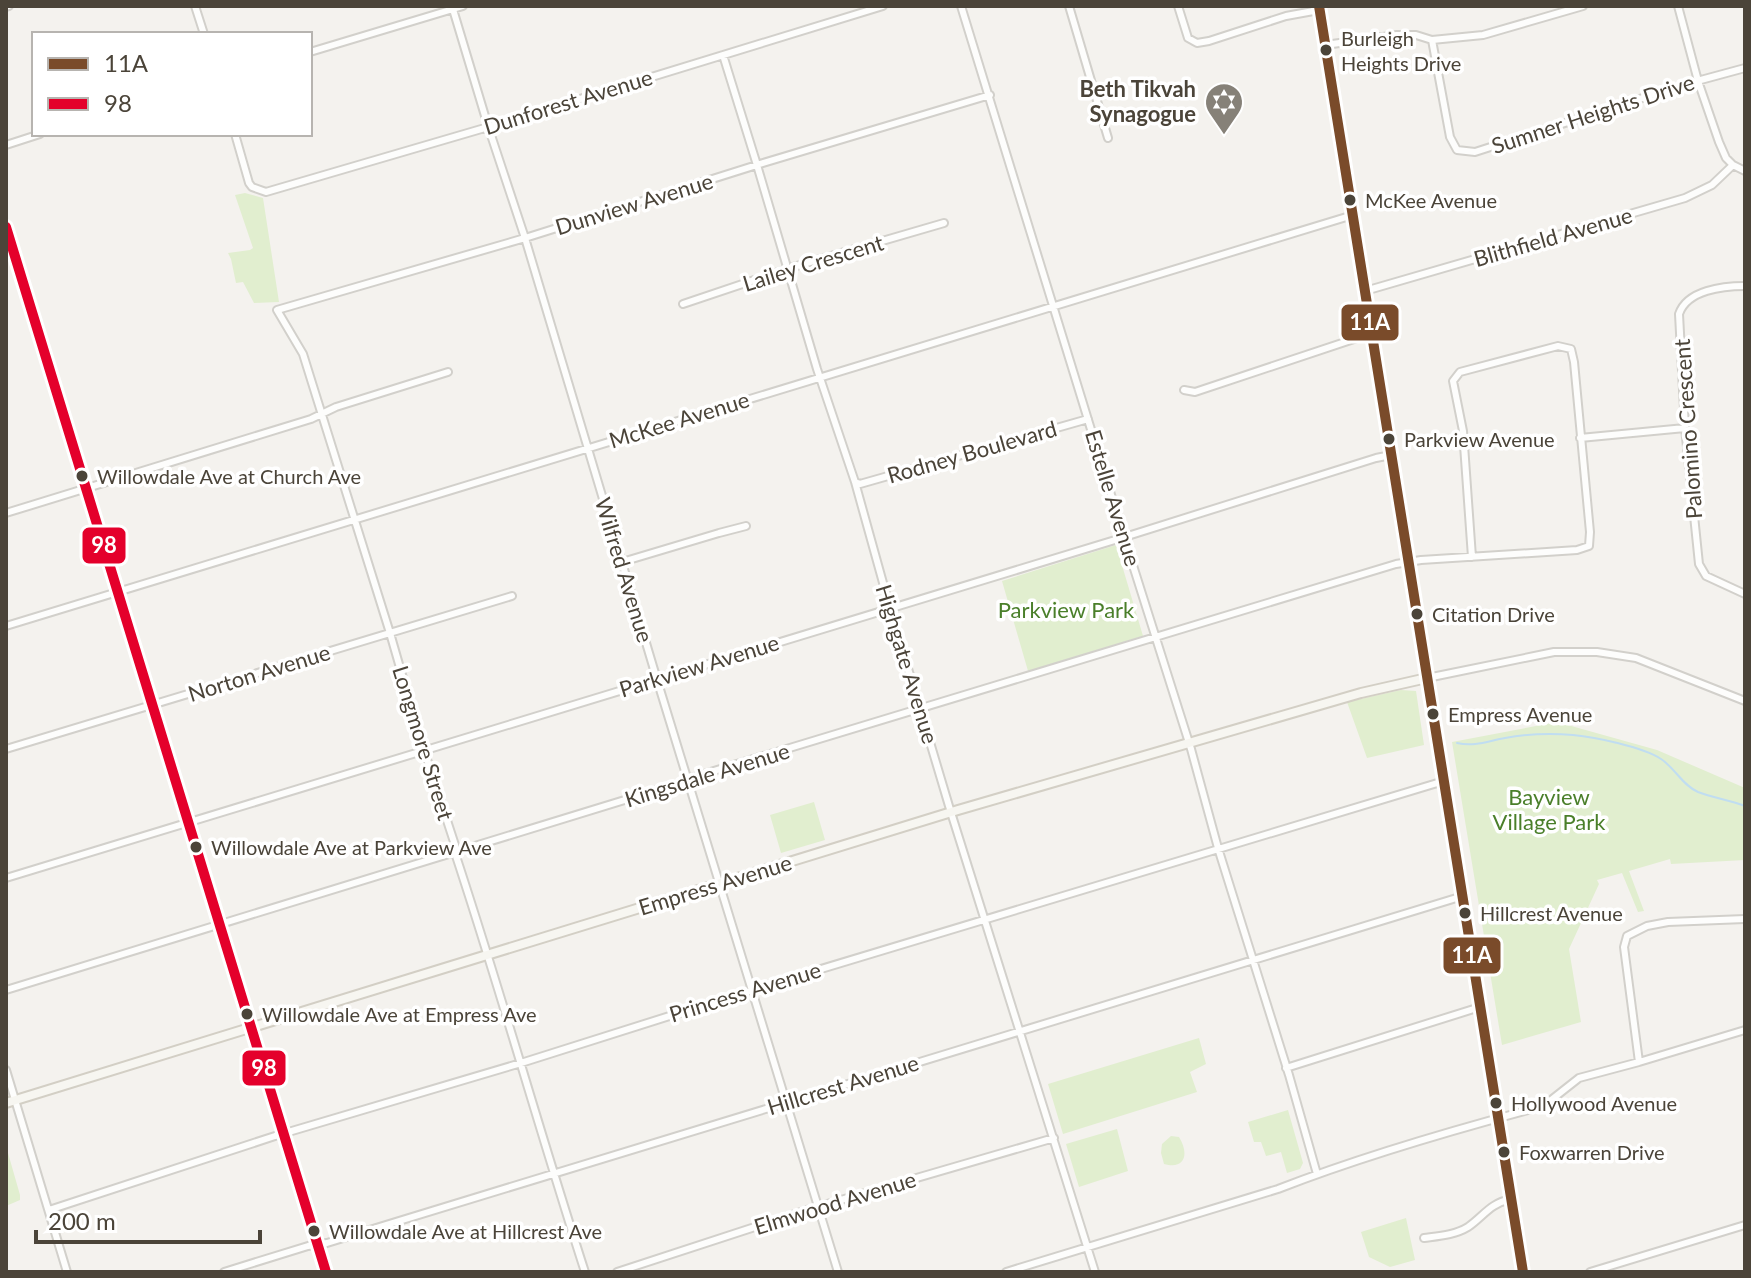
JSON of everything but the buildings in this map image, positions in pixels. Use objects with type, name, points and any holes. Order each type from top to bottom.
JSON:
[{"type":"street","points":[[195,6],[203,32]]},
{"type":"street","points":[[312,51],[463,6]]},
{"type":"street","name":"Dunforest Avenue","points":[[236,136],[249,183],[266,192],[883,6]]},
{"type":"street","name":"Estelle Avenue","points":[[961,6],[1189,742],[1317,1174]]},
{"type":"street","points":[[1069,6],[1108,138]]},
{"type":"street","points":[[1178,6],[1188,38],[1197,43],[1319,8],[1523,1272]]},
{"type":"street","points":[[1284,6],[1286,16]]},
{"type":"street","points":[[1325,45],[1397,35],[1416,35],[1432,40],[1483,35],[1583,6]]},
{"type":"street","points":[[1678,6],[1698,81],[1719,142],[1726,158],[1745,171]]},
{"type":"street","name":"Wilfred Avenue","points":[[453,7],[838,1272]]},
{"type":"street","name":"Sumner Heights Drive","points":[[1432,40],[1450,137],[1457,150],[1475,152],[1745,68]]},
{"type":"street","name":"Highgate Avenue","points":[[723,55],[820,377],[855,482],[951,813],[1095,1272]]},
{"type":"street","name":"Dunview Avenue","points":[[277,310],[525,238],[990,95]]},
{"type":"street","points":[[6,145],[34,136]]},
{"type":"street","name":"Blithfield Avenue","points":[[1365,291],[1685,198],[1712,185],[1733,165]]},
{"type":"street","name":"McKee Avenue","points":[[6,626],[1353,215]]},
{"type":"street","name":"Lailey Crescent","points":[[683,304],[944,223]]},
{"type":"street","points":[[6,227],[326,1272]]},
{"type":"street","name":"Palomino Crescent","points":[[1745,286],[1727,286],[1692,297],[1682,304],[1679,314],[1685,428],[1699,564],[1706,576],[1745,594]]},
{"type":"street","name":"Longmore Street","points":[[277,310],[303,354],[322,413],[585,1272]]},
{"type":"street","points":[[1184,390],[1195,392],[1372,333]]},
{"type":"street","points":[[1472,557],[1463,431],[1453,381],[1460,372],[1558,346],[1571,349],[1580,438],[1685,428]]},
{"type":"street","points":[[6,513],[311,419],[336,407],[448,372]]},
{"type":"street","name":"Rodney Boulevard","points":[[855,482],[860,484],[1088,419]]},
{"type":"street","name":"Kingsdale Avenue","points":[[6,990],[1408,561],[1577,550],[1589,546],[1580,438]]},
{"type":"street","name":"Parkview Avenue","points":[[6,878],[1391,455]]},
{"type":"street","points":[[622,562],[746,526]]},
{"type":"street","name":"Norton Avenue","points":[[6,749],[512,596]]},
{"type":"street","points":[[1427,678],[1554,652],[1597,652],[1636,658],[1745,701]]},
{"type":"street","name":"Empress Avenue","points":[[11,1102],[951,813],[1361,693],[1427,678]]},
{"type":"street","name":"Princess Avenue","points":[[49,1210],[751,990],[1444,781]]},
{"type":"street","name":"Hillcrest Avenue","points":[[224,1272],[1463,896]]},
{"type":"street","points":[[1639,1062],[1624,947],[1627,936],[1647,926],[1668,922],[1745,919]]},
{"type":"street","points":[[1286,1068],[1480,1007]]},
{"type":"street","points":[[1006,1272],[1546,1104],[1579,1078],[1745,1030]]},
{"type":"street","points":[[6,1070],[11,1102],[67,1272]]},
{"type":"street","name":"Elmwood Avenue","points":[[617,1272],[818,1207],[1054,1138]]},
{"type":"street","points":[[1424,1238],[1456,1233],[1470,1226],[1495,1204],[1511,1199]]},
{"type":"street","points":[[1590,1272],[1745,1225]]},
{"type":"green space","points":[[245,193],[263,198],[279,302],[254,303],[243,282],[236,283],[228,253],[253,248],[235,195]]},
{"type":"green space","name":"Parkview Park","points":[[1116,545],[1143,636],[1028,671],[1002,581]]},
{"type":"green space","points":[[1401,690],[1416,691],[1424,745],[1367,758],[1347,702]]},
{"type":"green space","name":"Bayview Village Park","points":[[1557,722],[1657,750],[1745,788],[1745,860],[1671,864],[1670,859],[1629,871],[1644,911],[1638,912],[1622,873],[1597,880],[1599,884],[1569,949],[1581,1022],[1502,1045],[1452,742]]},
{"type":"green space","points":[[814,802],[825,840],[781,853],[770,815]]},
{"type":"green space","points":[[1199,1038],[1206,1064],[1190,1072],[1197,1092],[1063,1134],[1048,1084]]},
{"type":"green space","points":[[1288,1110],[1303,1163],[1300,1169],[1287,1173],[1281,1152],[1266,1156],[1261,1142],[1254,1142],[1248,1122]]},
{"type":"green space","points":[[1117,1129],[1128,1171],[1079,1187],[1066,1144]]},
{"type":"green space","points":[[1171,1136],[1179,1137],[1184,1149],[1184,1159],[1177,1165],[1164,1164],[1161,1153],[1162,1144]]},
{"type":"green space","points":[[6,1146],[20,1200],[6,1206]]},
{"type":"green space","points":[[1406,1218],[1415,1260],[1390,1267],[1369,1257],[1361,1232]]},
{"type":"waterway","points":[[1457,743],[1476,744],[1547,734],[1606,740],[1643,750],[1661,759],[1698,792],[1745,806]]},
{"type":"transit line","name":"11A","points":[[1319,6],[1523,1272]]},
{"type":"transit line","name":"98","points":[[6,227],[326,1272]]},
{"type":"place","name":"Burleigh Heights Drive","points":[[1326,50]]},
{"type":"place","name":"Beth Tikvah Synagogue","points":[[1224,136]]},
{"type":"place","name":"McKee Avenue","points":[[1350,200]]},
{"type":"place","name":"Parkview Avenue","points":[[1389,439]]},
{"type":"place","name":"Willowdale Ave at Church Ave","points":[[82,476]]},
{"type":"place","name":"Citation Drive","points":[[1417,614]]},
{"type":"place","name":"Empress Avenue","points":[[1433,714]]},
{"type":"place","name":"Willowdale Ave at Parkview Ave","points":[[196,847]]},
{"type":"place","name":"Hillcrest Avenue","points":[[1465,913]]},
{"type":"place","name":"Willowdale Ave at Empress Ave","points":[[247,1014]]},
{"type":"place","name":"Hollywood Avenue","points":[[1496,1103]]},
{"type":"place","name":"Foxwarren Drive","points":[[1504,1152]]},
{"type":"place","name":"Willowdale Ave at Hillcrest Ave","points":[[314,1231]]}]
